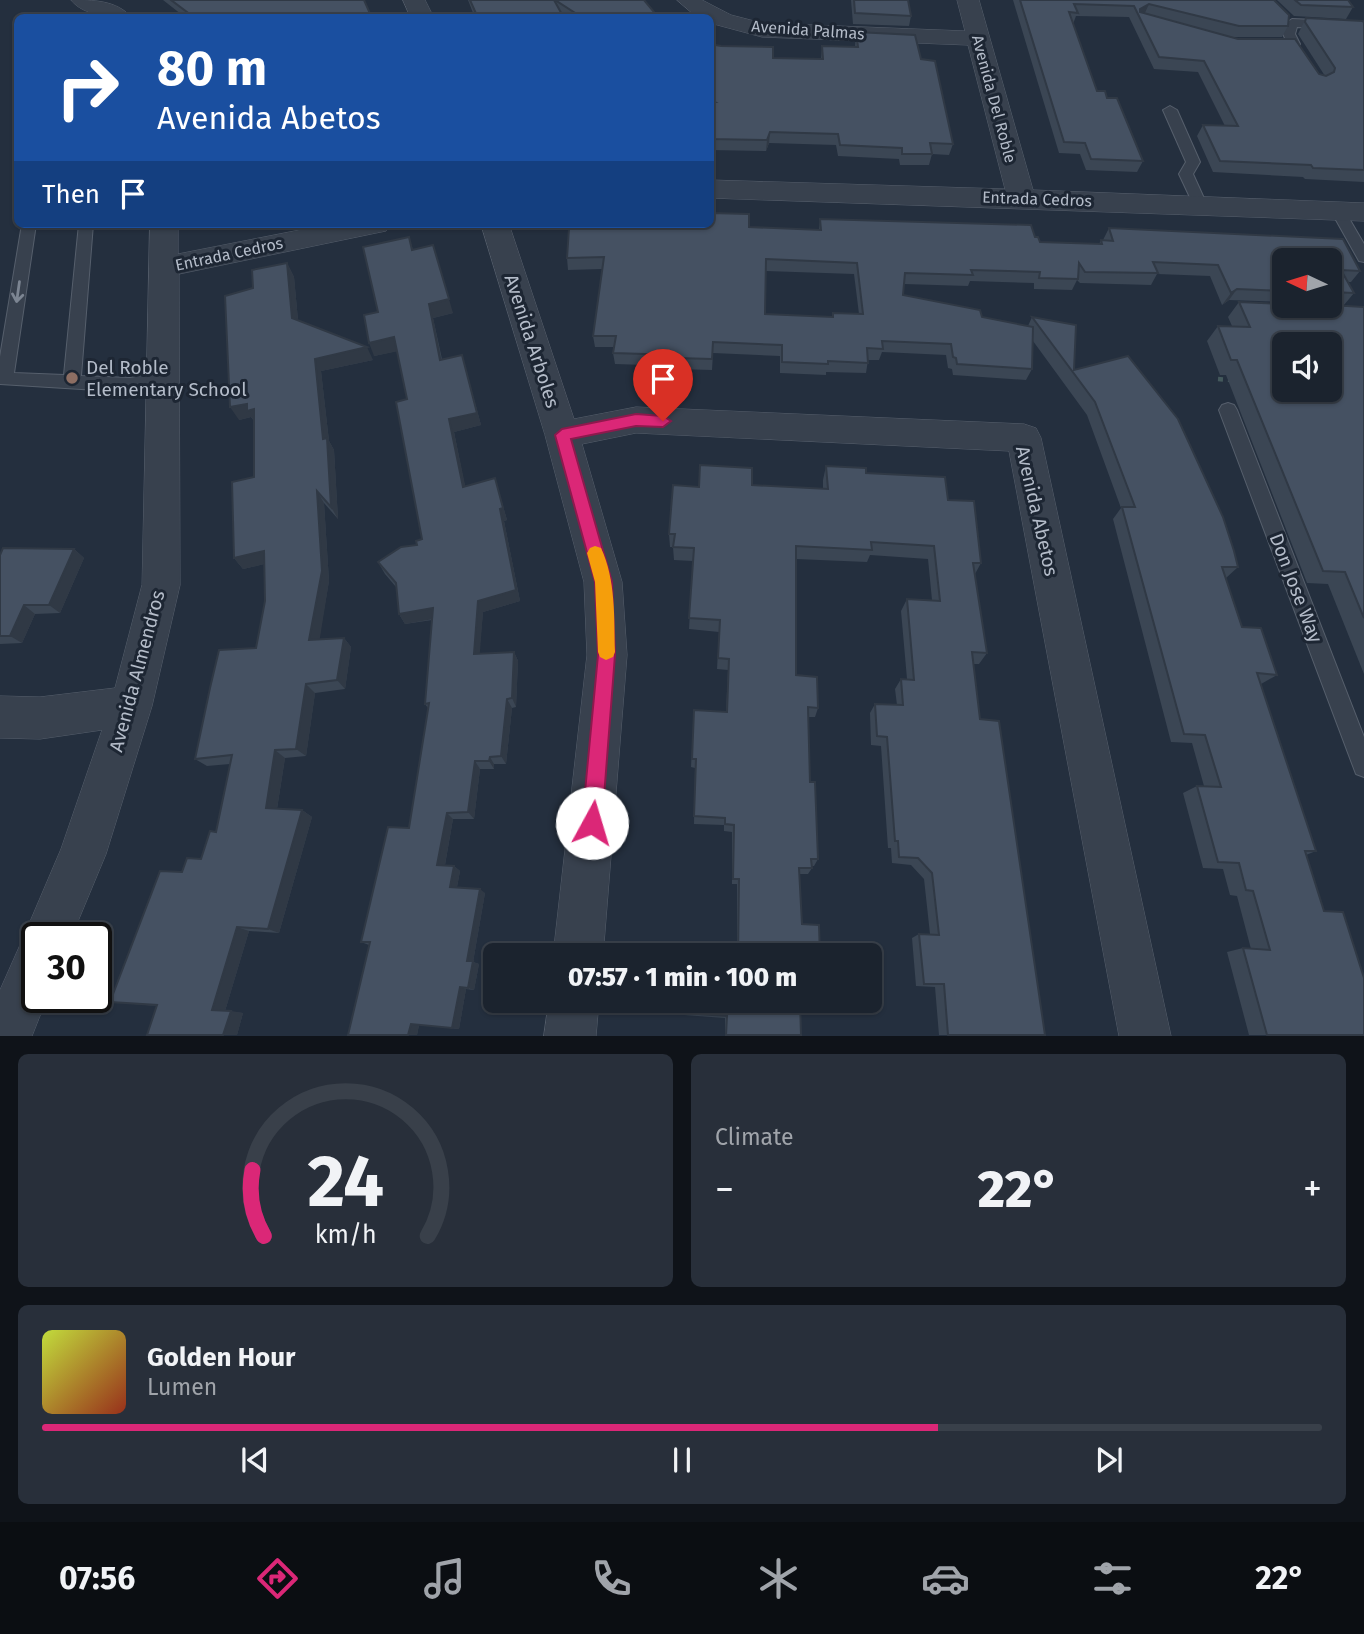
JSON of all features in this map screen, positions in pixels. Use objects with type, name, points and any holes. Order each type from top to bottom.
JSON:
[{"type":"street","points":[[82,0],[115,14]]},
{"type":"street","name":"Avenida Palmas","points":[[688,0],[707,14]]},
{"type":"street","name":"Avenida Del Roble","points":[[968,0],[1021,198]]},
{"type":"street","name":"Avenida Palmas","points":[[714,17],[762,30],[977,38]]},
{"type":"street","name":"Entrada Cedros","points":[[714,189],[1351,211]]},
{"type":"street","name":"Avenida Almendros","points":[[54,922],[83,854],[131,706],[161,585],[164,228]]},
{"type":"street","name":"Entrada Cedros","points":[[164,267],[356,228]]},
{"type":"street","name":"Avenida Arboles","points":[[496,228],[562,435],[603,582],[607,655],[579,943]]},
{"type":"street","name":"Avenida Abetos","points":[[562,435],[636,420],[1024,438],[1146,1035]]},
{"type":"street","points":[[0,717],[40,718],[131,706]]},
{"type":"street","points":[[6,1035],[21,1000]]},
{"type":"street","points":[[570,1035],[573,1013]]},
{"type":"lane","points":[[1257,44],[1297,49],[1289,34],[1288,21],[1364,26]]},
{"type":"lane","points":[[1170,110],[1192,162],[1186,174],[1200,205]]},
{"type":"lane","points":[[1351,211],[1364,257]]},
{"type":"lane","points":[[28,228],[5,379],[130,385],[164,379]]},
{"type":"lane","points":[[72,381],[86,228]]},
{"type":"lane","name":"Don Jose Way","points":[[1228,410],[1362,758]]},
{"type":"path","points":[[1218,379],[1245,381]]},
{"type":"building","points":[[171,0],[364,0],[370,14],[190,14]]},
{"type":"building","points":[[470,0],[554,0],[562,14],[476,14]]},
{"type":"building","points":[[555,0],[644,0],[656,14],[577,14]]},
{"type":"building","points":[[854,0],[908,0],[911,16],[855,13]]},
{"type":"building","points":[[1020,0],[1274,0],[1289,15],[1288,26],[1239,26],[1149,4],[1140,9],[1140,12],[1238,39],[1295,39],[1319,74],[1326,76],[1334,72],[1335,68],[1305,22],[1306,18],[1363,21],[1364,170],[1220,161],[1203,125],[1238,126],[1204,61],[1159,57],[1134,6],[1074,4],[1078,13],[1069,12],[1097,91],[1105,91],[1107,98],[1117,98],[1143,161],[1091,159],[1085,143],[1064,142]]},
{"type":"building","points":[[1295,0],[1348,0],[1353,7],[1301,5]]},
{"type":"building","points":[[856,32],[915,35],[921,59],[935,61],[953,144],[930,143],[932,154],[902,154],[902,148],[840,145],[838,134],[770,132],[767,140],[714,139],[714,45],[773,47],[773,58],[823,59],[822,46],[858,47]]},
{"type":"building","points":[[714,213],[749,214],[749,227],[821,230],[820,219],[1031,225],[1040,242],[1102,244],[1101,240],[1113,241],[1109,228],[1343,239],[1360,271],[1342,270],[1342,248],[1272,248],[1272,290],[1237,289],[1231,293],[1218,265],[1153,262],[1158,273],[1085,272],[1079,263],[1078,279],[1039,278],[1040,272],[971,270],[973,275],[905,273],[903,295],[980,310],[982,317],[1033,327],[1032,369],[957,364],[951,344],[882,341],[883,349],[867,348],[868,363],[782,362],[782,345],[713,342],[712,359],[613,353],[616,336],[593,336],[604,257],[567,258],[569,228],[714,228]],"holes":[[[766,259],[857,263],[863,314],[833,313],[833,317],[765,314]]]},
{"type":"building","points":[[409,237],[412,250],[433,245],[449,299],[429,304],[440,360],[462,355],[477,413],[449,419],[463,487],[495,478],[503,508],[500,509],[516,590],[478,601],[474,654],[514,652],[512,698],[507,699],[501,756],[490,757],[489,761],[475,761],[468,812],[447,813],[437,865],[454,866],[450,887],[480,889],[467,961],[473,961],[468,988],[460,987],[452,1028],[411,1024],[408,1035],[348,1035],[370,942],[361,942],[388,827],[409,828],[429,703],[425,704],[433,608],[399,614],[396,583],[378,562],[401,547],[417,545],[416,541],[422,539],[396,402],[407,399],[394,337],[369,343],[364,315],[378,312],[363,247]]},
{"type":"building","points":[[287,263],[292,318],[367,347],[315,359],[323,439],[327,438],[331,507],[317,491],[322,571],[309,640],[344,638],[337,680],[306,684],[296,749],[275,750],[266,808],[302,810],[268,929],[237,927],[212,1010],[231,1011],[223,1035],[147,1035],[157,1005],[112,1002],[112,997],[160,871],[182,872],[187,858],[201,859],[210,831],[216,832],[232,755],[195,759],[210,688],[219,650],[256,648],[265,601],[264,551],[234,558],[232,482],[254,477],[254,409],[247,411],[247,404],[230,407],[225,296],[253,288],[252,270]]},
{"type":"building","points":[[1342,272],[1354,293],[1342,292]]},
{"type":"building","points":[[1239,302],[1272,303],[1272,318],[1342,318],[1342,306],[1364,307],[1364,618],[1345,572],[1323,571],[1237,360],[1231,360],[1218,326],[1250,327]]},
{"type":"building","points":[[1032,317],[1076,325],[1074,370],[1128,356],[1178,419],[1223,517],[1234,551],[1238,567],[1222,567],[1242,627],[1261,628],[1277,675],[1257,673],[1316,851],[1305,851],[1324,911],[1343,912],[1364,978],[1364,1035],[1267,1035],[1243,948],[1270,950],[1253,891],[1246,890],[1239,863],[1218,862],[1197,786],[1221,787],[1205,735],[1184,734],[1122,507],[1135,507],[1095,402]]},
{"type":"building","points":[[700,465],[752,468],[752,485],[828,489],[826,466],[866,468],[866,473],[945,477],[948,500],[974,501],[981,563],[973,563],[987,653],[972,652],[980,719],[999,721],[1045,1035],[948,1035],[944,984],[924,984],[919,934],[939,935],[932,873],[918,858],[899,857],[898,841],[895,841],[887,737],[877,736],[875,704],[903,705],[901,679],[914,680],[907,599],[940,601],[934,546],[871,542],[872,550],[796,546],[796,675],[817,677],[818,708],[808,707],[810,782],[815,782],[818,859],[811,859],[812,868],[799,868],[802,924],[819,925],[820,943],[738,943],[739,879],[733,879],[734,825],[725,824],[725,818],[694,816],[696,759],[692,759],[694,710],[727,712],[729,659],[718,658],[720,620],[689,618],[694,548],[673,547],[675,534],[669,534],[673,485],[699,487]]},
{"type":"building","points":[[3,548],[74,549],[49,605],[24,605],[10,636],[0,636],[0,555]]},
{"type":"building","points":[[685,1013],[800,1013],[801,1035],[726,1035],[727,1016]]},
{"type":"slow traffic","points":[[595,553],[603,582],[606,652]]},
{"type":"place","name":"Del Roble Elementary School","points":[[72,378]]},
{"type":"route","points":[[592,823],[607,655],[603,582],[562,435],[636,420],[663,421]]}]
